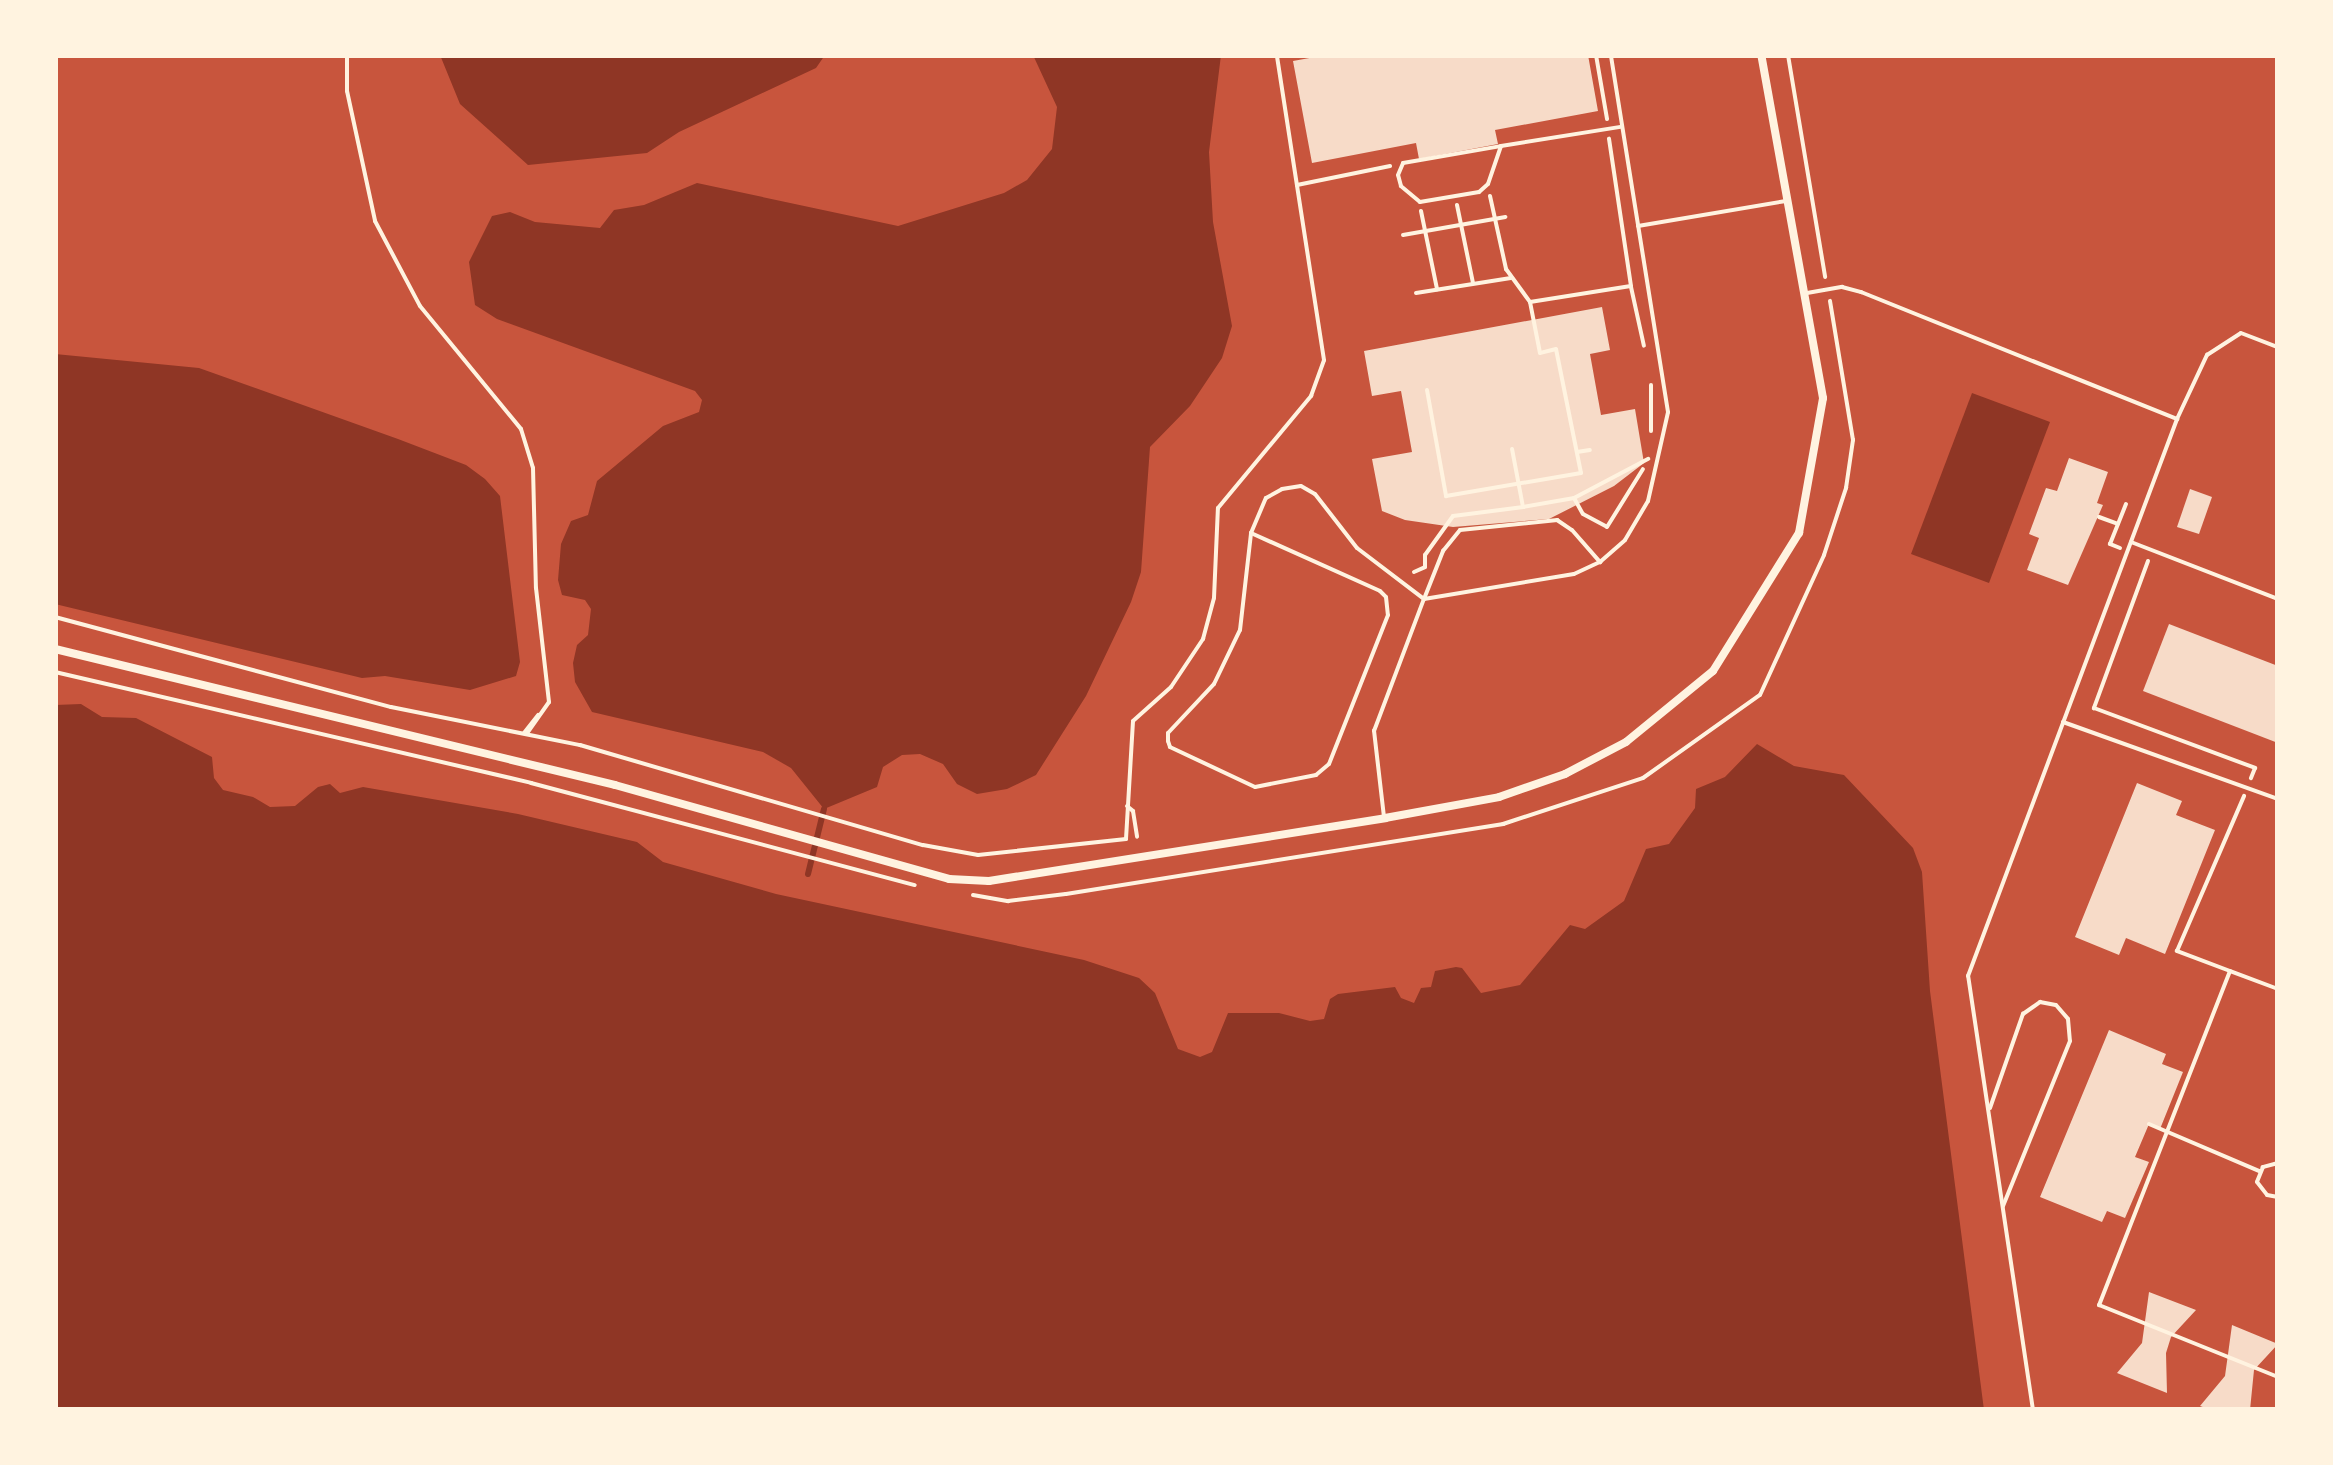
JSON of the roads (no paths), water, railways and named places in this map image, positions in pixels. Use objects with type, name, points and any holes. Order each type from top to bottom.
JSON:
[{"type":"street","points":[[55,649],[615,784],[850,854],[949,879],[988,881],[1385,818],[1498,797],[1565,774],[1626,742],[1713,671],[1799,533],[1822,398],[1761,55]]},
{"type":"lane","points":[[1251,533],[1380,591],[1386,597],[1388,616],[1329,764],[1316,776],[1255,787],[1170,747],[1168,733],[1214,684],[1240,630],[1251,533],[1266,498],[1282,489],[1301,486],[1315,494],[1357,548],[1424,599],[1574,574],[1600,562],[1624,540],[1648,501],[1668,412],[1620,128],[1611,56],[1618,55]]},
{"type":"lane","points":[[1501,146],[1488,184],[1479,192],[1420,202],[1400,186],[1398,174],[1402,164],[1501,146],[1620,128]]},
{"type":"lane","points":[[1638,226],[1787,201]]},
{"type":"lane","points":[[1806,293],[1842,287],[1861,292],[2178,419]]},
{"type":"lane","points":[[2033,1410],[1968,976],[2178,419],[2207,355],[2242,333],[2278,348]]},
{"type":"lane","points":[[1385,818],[1374,732],[1443,551],[1460,530],[1557,520],[1572,530],[1600,562]]},
{"type":"lane","points":[[2131,542],[2278,599]]},
{"type":"lane","points":[[2064,722],[2278,799]]},
{"type":"lane","points":[[1988,1113],[2023,1014],[2040,1002],[2056,1005],[2068,1018],[2070,1041],[2002,1207]]},
{"type":"waterway","points":[[808,874],[824,809]]}]
